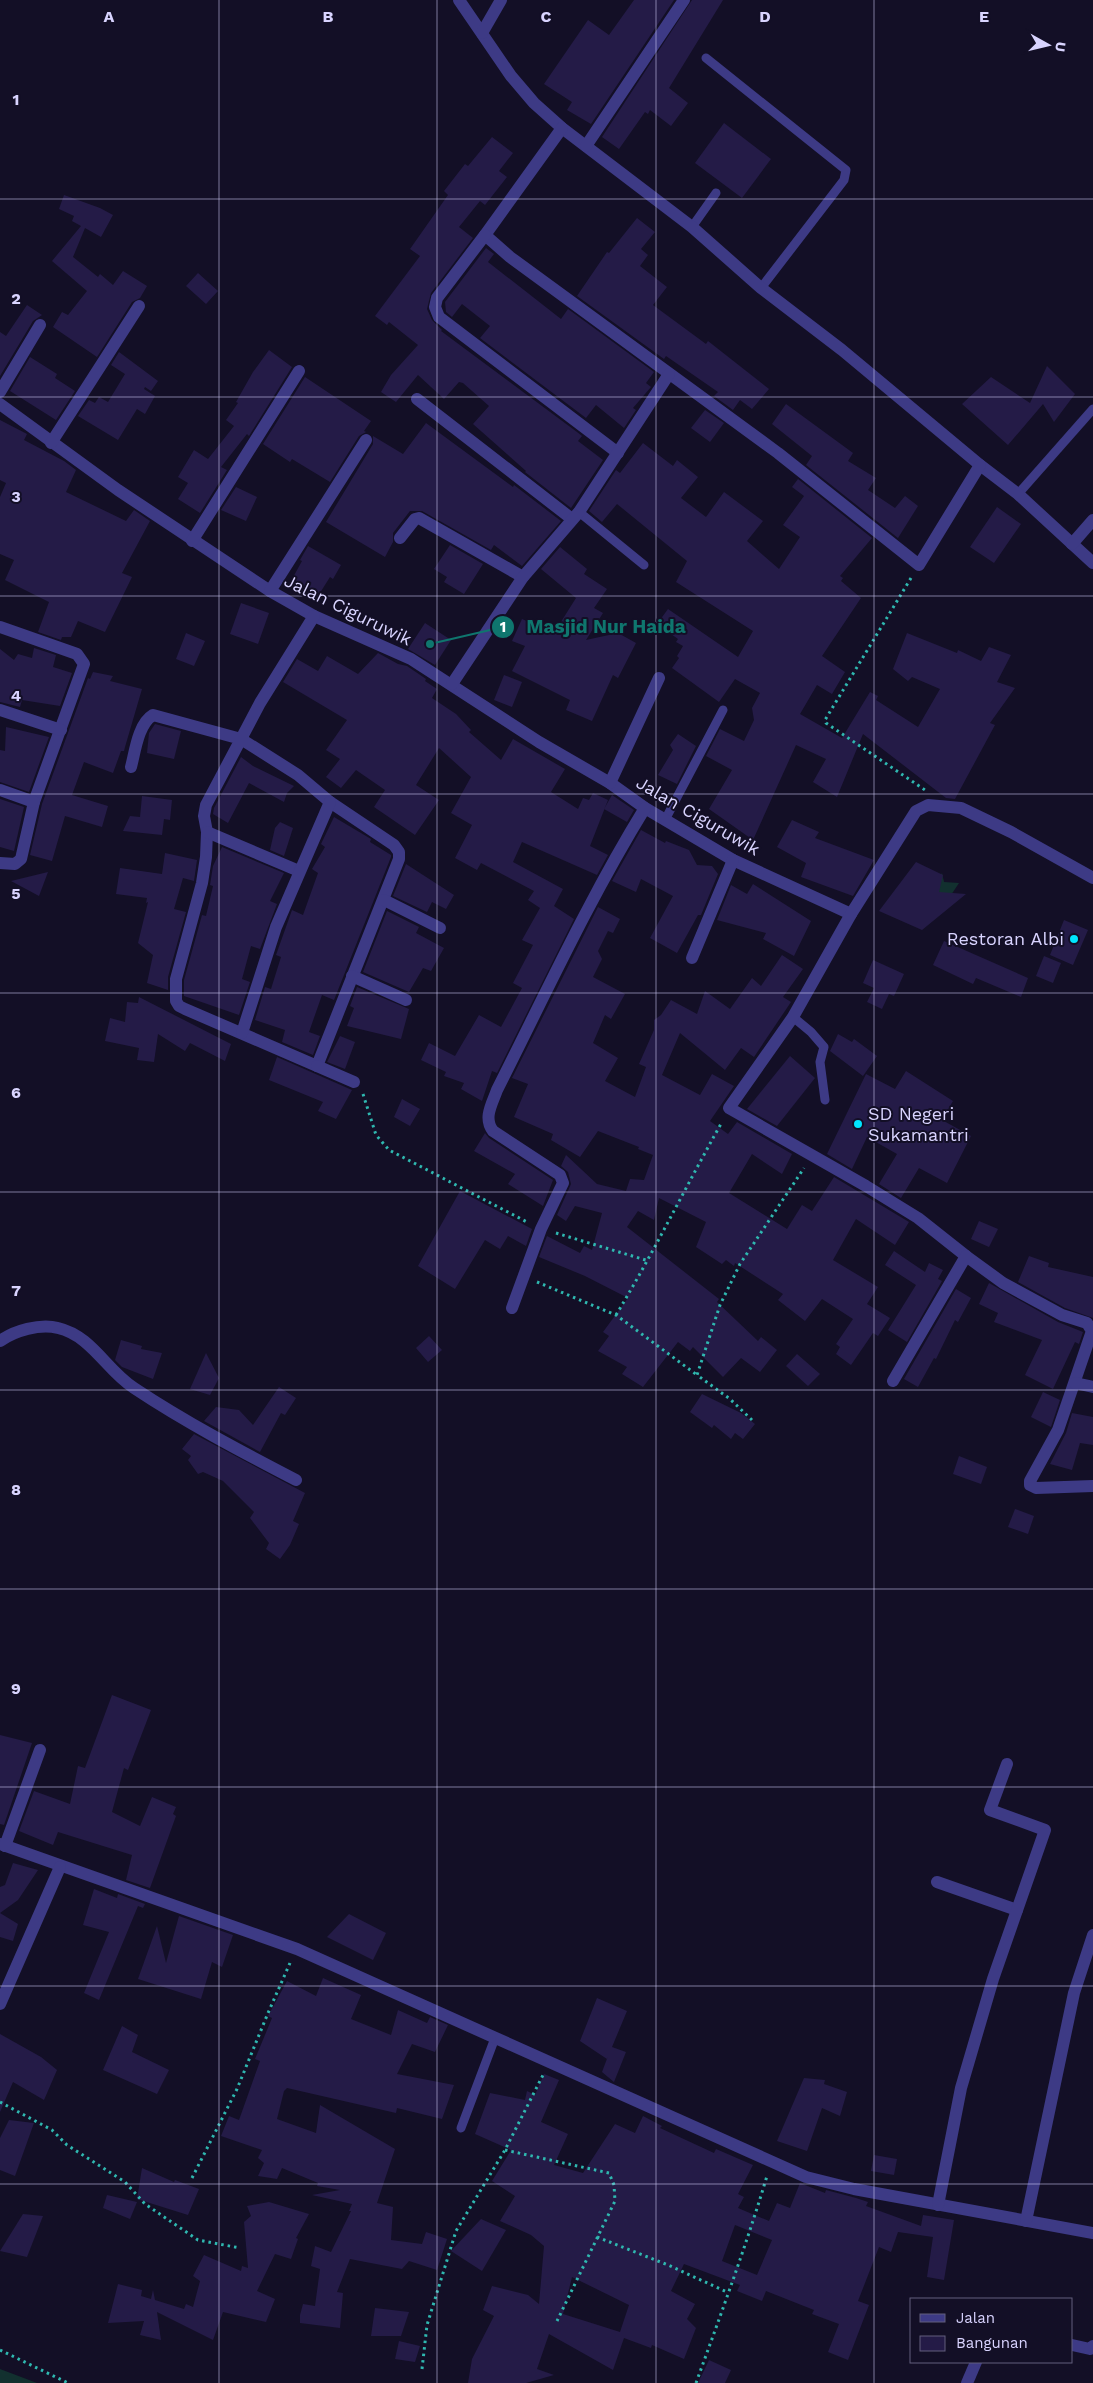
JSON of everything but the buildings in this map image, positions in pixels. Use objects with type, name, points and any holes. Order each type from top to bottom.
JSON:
[{"type":"street","points":[[459,0],[511,76],[534,103],[562,128],[692,226],[761,288],[842,350],[980,465],[1018,494],[1093,563]]},
{"type":"street","points":[[482,32],[501,0]]},
{"type":"street","points":[[586,146],[684,0]]},
{"type":"street","points":[[562,128],[438,298],[436,312],[439,317],[618,453]]},
{"type":"street","points":[[485,235],[510,257],[778,454],[919,565],[980,465]]},
{"type":"street","points":[[51,443],[139,306]]},
{"type":"street","points":[[0,392],[40,325]]},
{"type":"street","points":[[192,541],[299,371]]},
{"type":"street","points":[[452,684],[523,577],[575,515],[669,374]]},
{"type":"street","points":[[417,399],[575,515]]},
{"type":"street","name":"Jalan Ciguruwik","points":[[0,404],[51,443],[192,541],[232,564],[270,591],[314,616],[411,659],[539,742],[610,783],[645,808],[733,860],[851,914]]},
{"type":"street","points":[[270,591],[366,440]]},
{"type":"street","points":[[400,538],[415,519],[419,518],[523,577]]},
{"type":"street","points":[[1072,544],[1093,520]]},
{"type":"street","points":[[314,616],[260,703],[206,805],[204,816],[207,832],[202,884],[176,979],[176,1001],[179,1006],[185,1009],[354,1082]]},
{"type":"street","points":[[0,627],[77,654],[84,664],[34,802],[21,859],[14,864],[0,863]]},
{"type":"street","points":[[610,783],[659,678]]},
{"type":"street","points":[[0,710],[61,730]]},
{"type":"street","points":[[131,767],[140,734],[152,715],[241,739],[304,778],[330,802],[394,845],[399,852],[400,859],[317,1066]]},
{"type":"street","points":[[0,790],[34,802]]},
{"type":"street","points":[[242,1033],[276,927],[330,802]]},
{"type":"street","points":[[1093,878],[1010,832],[961,808],[928,804],[916,811],[851,914],[793,1017],[729,1108],[918,1218],[1003,1282],[1062,1315],[1087,1323],[1091,1327],[1092,1332],[1058,1430],[1030,1478],[1030,1485],[1036,1488],[1093,1486]]},
{"type":"street","points":[[512,1308],[541,1229],[562,1187],[562,1179],[560,1175],[493,1132],[488,1122],[488,1116],[497,1090],[571,940],[616,856],[645,808]]},
{"type":"street","points":[[207,832],[299,871]]},
{"type":"street","points":[[692,958],[733,860]]},
{"type":"street","points":[[384,900],[440,928]]},
{"type":"street","points":[[352,976],[406,1000]]},
{"type":"street","points":[[893,1381],[966,1256]]},
{"type":"street","points":[[0,1341],[30,1328],[56,1327],[75,1334],[92,1347],[106,1363],[136,1390],[296,1480]]},
{"type":"street","points":[[1075,1383],[1093,1387]]},
{"type":"street","points":[[40,1750],[3,1845],[60,1867],[297,1949],[806,2177],[831,2184],[938,2205],[1093,2233]]},
{"type":"street","points":[[938,2205],[961,2088],[992,1979],[1045,1830],[990,1810],[1007,1764]]},
{"type":"street","points":[[0,2004],[60,1867]]},
{"type":"street","points":[[937,1882],[1017,1910]]},
{"type":"street","points":[[1026,2221],[1074,1993],[1093,1936]]},
{"type":"street","points":[[1073,2345],[1090,2348],[1093,2346]]},
{"type":"street","points":[[967,2383],[976,2363]]},
{"type":"lane","points":[[706,58],[846,170],[844,180],[761,288]]},
{"type":"lane","points":[[692,226],[716,193]]},
{"type":"lane","points":[[1018,494],[1093,409]]},
{"type":"lane","points":[[575,515],[644,565]]},
{"type":"lane","points":[[665,820],[723,710]]},
{"type":"lane","points":[[793,1017],[811,1032],[824,1047],[820,1062],[825,1100]]},
{"type":"lane","points":[[461,2128],[495,2038]]},
{"type":"path","points":[[919,565],[826,720],[826,723],[949,806]]},
{"type":"path","points":[[354,1082],[366,1098],[376,1135],[390,1150],[541,1229],[649,1261]]},
{"type":"path","points":[[616,1315],[649,1261],[678,1199],[729,1108]]},
{"type":"path","points":[[697,1375],[720,1306],[740,1264],[813,1156]]},
{"type":"path","points":[[525,1276],[616,1315],[730,1399],[752,1420]]},
{"type":"path","points":[[192,2178],[237,2089],[297,1949]]},
{"type":"path","points":[[422,2369],[427,2326],[456,2231],[506,2150],[549,2063]]},
{"type":"path","points":[[0,2102],[52,2130],[66,2145],[125,2182],[145,2204],[198,2240],[240,2248]]},
{"type":"path","points":[[506,2150],[609,2173],[614,2186],[615,2201],[557,2321]]},
{"type":"path","points":[[696,2383],[727,2292],[745,2250],[772,2161]]},
{"type":"path","points":[[596,2237],[668,2265],[727,2292]]},
{"type":"path","points":[[0,2350],[68,2383]]},
{"type":"green space","points":[[942,873],[944,882],[959,883],[941,910],[926,901]]},
{"type":"green space","points":[[0,2369],[37,2383],[0,2383]]},
{"type":"place","name":"Masjid Nur Haida","points":[[430,644]]},
{"type":"place","name":"Restoran Albi","points":[[1074,939]]},
{"type":"place","name":"SD Negeri Sukamantri","points":[[858,1124]]}]
